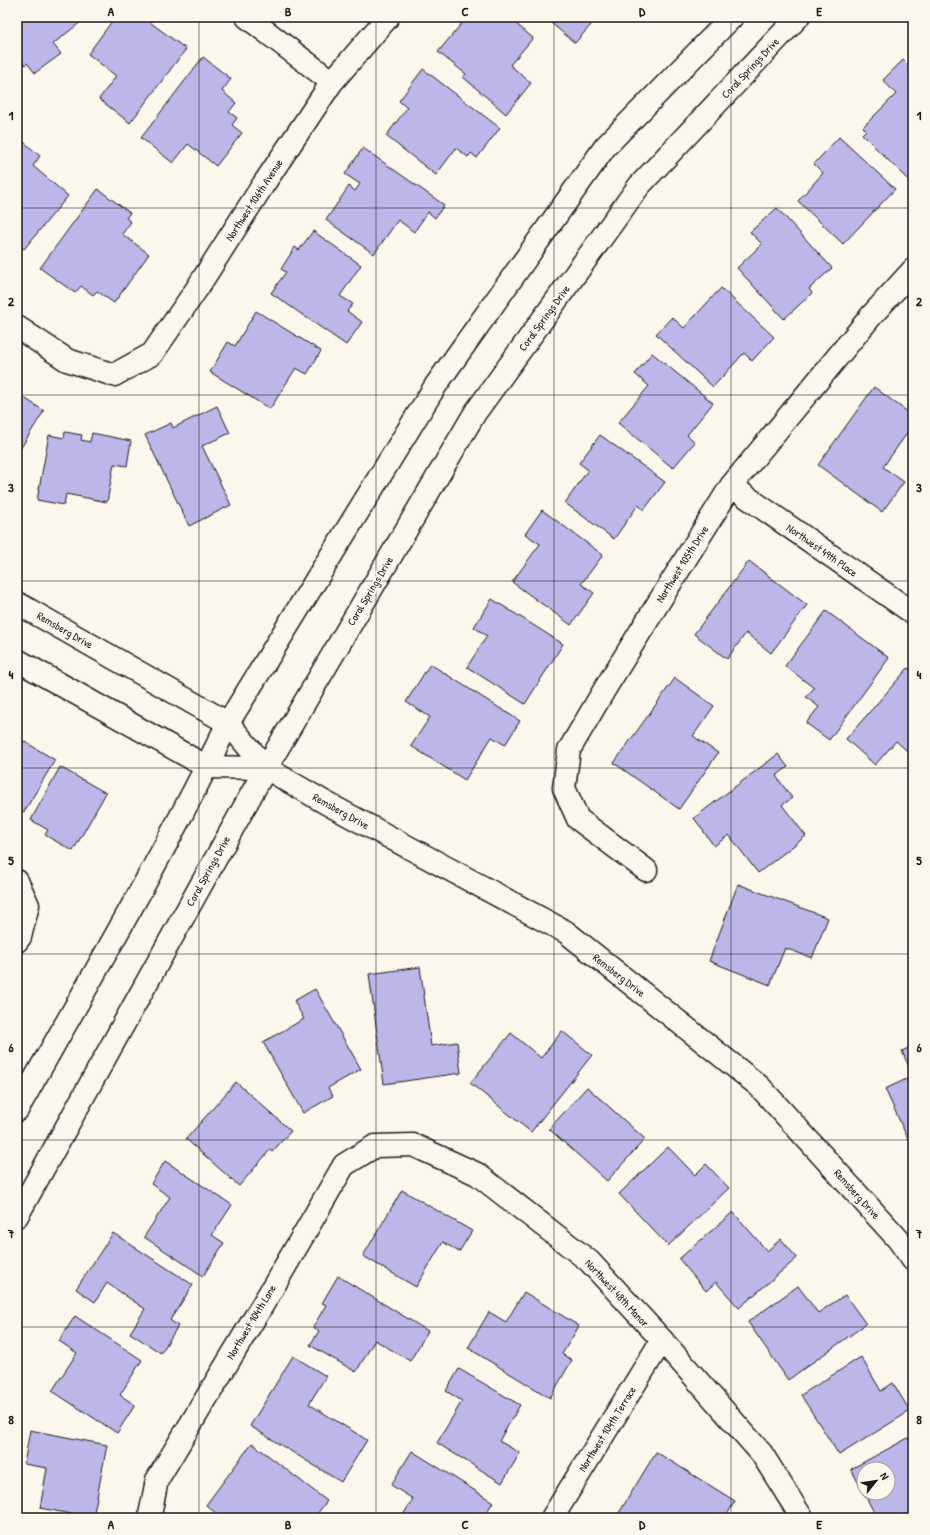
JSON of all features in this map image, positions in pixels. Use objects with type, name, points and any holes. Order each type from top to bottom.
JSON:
[{"type":"street","points":[[247,17],[332,82]]},
{"type":"street","name":"Northwest 106th Avenue","points":[[17,327],[67,360],[114,376],[152,354],[196,290],[263,184],[332,82],[388,17]]},
{"type":"street","points":[[17,1110],[134,902],[207,767],[228,723],[436,385],[605,147],[732,17]]},
{"type":"street","name":"Coral Springs Drive","points":[[17,1216],[266,768],[475,413],[639,186],[798,17]]},
{"type":"street","name":"Northwest 105th Drive","points":[[646,870],[578,820],[564,788],[569,750],[606,687],[731,486],[872,315],[913,270]]},
{"type":"street","name":"Northwest 49th Place","points":[[731,486],[913,613]]},
{"type":"street","name":"Remsberg Drive","points":[[17,602],[228,723],[266,768],[326,803],[566,932],[759,1086],[898,1239],[913,1260]]},
{"type":"street","name":"Remsberg Drive","points":[[17,660],[207,767],[266,768]]},
{"type":"street","points":[[17,881],[28,905],[20,937],[17,941]]},
{"type":"street","name":"Northwest 48th Manor","points":[[375,1146],[413,1145],[477,1174],[589,1261],[662,1340],[762,1454],[802,1518]]},
{"type":"street","name":"Northwest 104th Lane","points":[[151,1516],[157,1480],[272,1289],[344,1165],[375,1146]]},
{"type":"street","name":"Northwest 104th Terrace","points":[[552,1518],[662,1340]]},
{"type":"building","points":[[17,17],[80,17],[82,21],[53,44],[61,54],[35,73],[27,63],[25,65],[17,55]]},
{"type":"building","points":[[115,17],[129,17],[135,21],[138,17],[143,17],[186,49],[130,123],[99,99],[116,76],[88,54]]},
{"type":"building","points":[[467,17],[508,17],[533,38],[510,65],[531,83],[506,114],[463,77],[466,74],[438,52]]},
{"type":"building","points":[[544,17],[598,17],[575,43]]},
{"type":"building","points":[[203,57],[231,79],[222,91],[236,103],[229,112],[237,118],[232,125],[242,133],[216,166],[188,144],[173,163],[141,138]]},
{"type":"building","points":[[903,60],[913,70],[913,177],[909,181],[862,134],[866,130],[863,127],[896,94],[883,80]]},
{"type":"building","points":[[423,69],[500,128],[477,158],[471,153],[468,157],[456,148],[436,175],[386,136],[407,108],[399,101]]},
{"type":"building","points":[[17,136],[40,156],[33,166],[68,196],[24,249],[17,243]]},
{"type":"building","points":[[839,137],[895,189],[843,244],[798,201],[823,173],[814,164]]},
{"type":"building","points":[[363,148],[444,205],[435,218],[428,212],[414,232],[398,220],[374,254],[326,220],[349,186],[355,191],[360,184],[345,174]]},
{"type":"building","points":[[98,189],[130,213],[126,218],[131,222],[122,234],[149,254],[114,303],[97,291],[93,295],[81,286],[75,293],[40,268]]},
{"type":"building","points":[[777,208],[832,268],[809,289],[812,293],[784,319],[737,268],[762,244],[750,232]]},
{"type":"building","points":[[313,231],[361,265],[340,296],[353,304],[347,311],[362,322],[346,345],[271,293],[286,272],[281,269],[295,247],[299,250]]},
{"type":"building","points":[[721,288],[774,337],[752,361],[744,353],[713,387],[656,334],[672,317],[684,328]]},
{"type":"building","points":[[256,311],[321,351],[307,374],[296,368],[270,409],[210,372],[228,342],[235,346]]},
{"type":"building","points":[[652,353],[713,403],[687,435],[695,442],[673,468],[618,423],[649,386],[635,374]]},
{"type":"building","points":[[874,387],[913,416],[913,425],[883,467],[904,482],[882,512],[818,465]]},
{"type":"building","points":[[17,393],[44,411],[17,454]]},
{"type":"building","points":[[217,406],[230,433],[202,446],[231,505],[189,526],[145,435],[171,423],[173,428]]},
{"type":"building","points":[[65,432],[82,435],[81,440],[90,442],[92,433],[131,441],[127,466],[114,464],[107,502],[66,494],[64,505],[37,500],[49,435],[64,438]]},
{"type":"building","points":[[600,435],[665,482],[644,510],[638,505],[614,539],[565,503],[588,470],[579,463]]},
{"type":"building","points":[[542,510],[603,555],[581,584],[594,593],[571,625],[512,582],[540,544],[525,534]]},
{"type":"building","points":[[913,516],[913,531],[906,525]]},
{"type":"building","points":[[749,561],[807,605],[771,653],[746,633],[727,659],[694,634]]},
{"type":"building","points":[[492,599],[563,644],[525,704],[467,667],[487,636],[474,627]]},
{"type":"building","points":[[826,611],[889,658],[829,740],[806,723],[819,707],[806,697],[814,688],[785,666]]},
{"type":"building","points":[[430,664],[520,721],[505,745],[492,737],[465,780],[411,746],[430,717],[406,702]]},
{"type":"building","points":[[908,668],[913,672],[913,756],[896,741],[875,765],[846,739]]},
{"type":"building","points":[[675,678],[714,706],[693,736],[718,753],[679,809],[614,763]]},
{"type":"building","points":[[17,737],[55,760],[24,812],[17,808]]},
{"type":"building","points":[[778,754],[788,767],[776,776],[792,798],[782,805],[806,836],[758,873],[729,835],[714,846],[694,818]]},
{"type":"building","points":[[60,767],[106,793],[73,851],[45,835],[48,830],[31,820]]},
{"type":"building","points":[[738,884],[828,918],[812,958],[785,948],[770,985],[709,961]]},
{"type":"building","points":[[420,967],[431,1046],[457,1042],[461,1073],[384,1084],[369,974]]},
{"type":"building","points":[[315,989],[361,1069],[328,1088],[333,1096],[303,1113],[263,1042],[304,1019],[294,1001]]},
{"type":"building","points":[[562,1031],[592,1055],[531,1132],[470,1083],[511,1033],[541,1058]]},
{"type":"building","points":[[913,1046],[913,1076],[902,1051]]},
{"type":"building","points":[[913,1076],[913,1137],[908,1139],[885,1089]]},
{"type":"building","points":[[236,1082],[291,1131],[272,1152],[270,1150],[239,1186],[186,1139]]},
{"type":"building","points":[[587,1087],[645,1139],[607,1181],[549,1129]]},
{"type":"building","points":[[668,1147],[695,1175],[706,1164],[729,1188],[668,1246],[619,1194]]},
{"type":"building","points":[[165,1161],[232,1205],[212,1235],[224,1243],[203,1276],[144,1237],[170,1197],[151,1184]]},
{"type":"building","points":[[402,1190],[472,1231],[459,1252],[443,1242],[416,1287],[363,1256]]},
{"type":"building","points":[[733,1212],[767,1251],[781,1239],[797,1258],[739,1308],[716,1282],[706,1291],[679,1259]]},
{"type":"building","points":[[113,1233],[193,1285],[170,1320],[178,1326],[161,1353],[130,1333],[145,1309],[107,1283],[95,1302],[76,1289]]},
{"type":"building","points":[[338,1276],[428,1331],[410,1361],[375,1340],[356,1372],[310,1345],[319,1331],[313,1327],[326,1305],[322,1303]]},
{"type":"building","points":[[798,1286],[818,1313],[845,1295],[866,1324],[788,1380],[748,1322]]},
{"type":"building","points":[[524,1292],[579,1326],[562,1354],[572,1360],[550,1398],[468,1348],[489,1312],[506,1322]]},
{"type":"building","points":[[75,1316],[142,1360],[120,1395],[135,1405],[117,1433],[52,1391],[77,1353],[59,1341]]},
{"type":"building","points":[[293,1356],[326,1376],[309,1404],[367,1440],[341,1482],[250,1426]]},
{"type":"building","points":[[861,1357],[881,1391],[893,1383],[910,1411],[839,1455],[801,1395]]},
{"type":"building","points":[[459,1369],[520,1405],[499,1441],[520,1453],[502,1483],[437,1443],[462,1401],[446,1391]]},
{"type":"building","points":[[30,1430],[107,1445],[93,1518],[40,1508],[47,1468],[24,1464]]},
{"type":"building","points":[[908,1438],[913,1447],[913,1518],[877,1518],[868,1501],[896,1501],[896,1461],[866,1461]]},
{"type":"building","points":[[252,1443],[327,1501],[314,1518],[301,1518],[295,1514],[292,1518],[222,1518],[206,1505]]},
{"type":"building","points":[[412,1451],[493,1502],[483,1518],[401,1518],[413,1499],[391,1485]]},
{"type":"building","points":[[656,1452],[735,1501],[725,1518],[616,1518]]},
{"type":"building","points":[[856,1466],[856,1478],[851,1469]]}]
